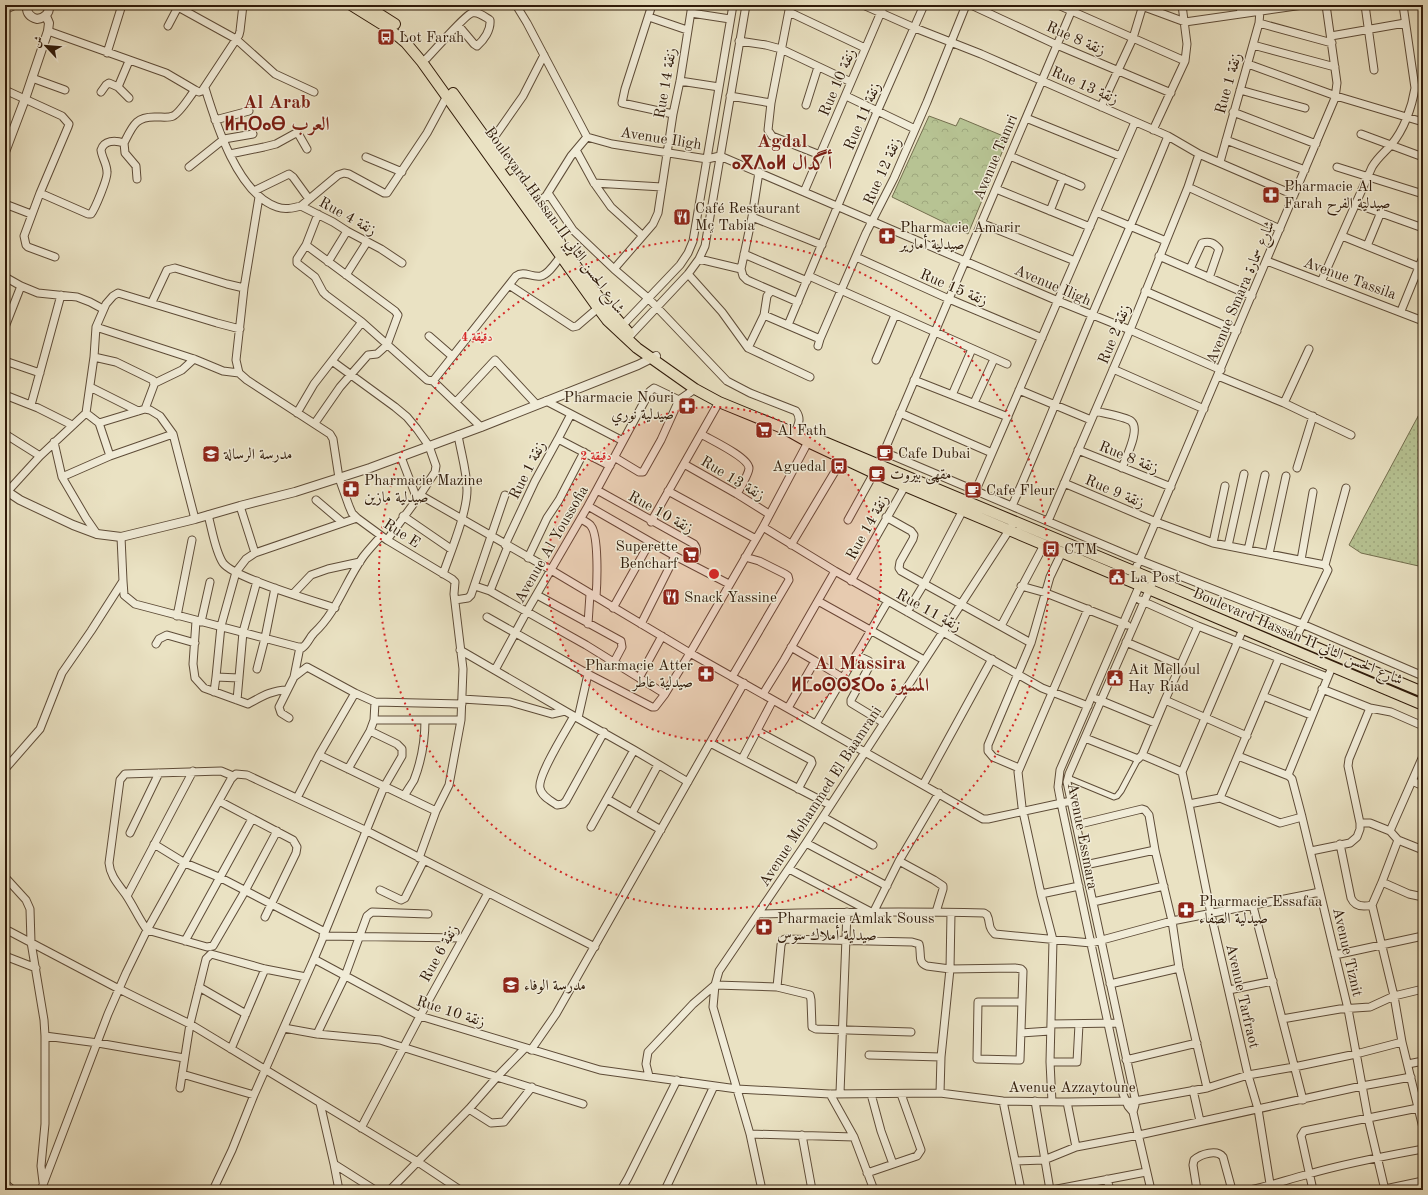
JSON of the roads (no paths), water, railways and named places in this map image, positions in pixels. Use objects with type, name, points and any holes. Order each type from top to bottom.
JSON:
[{"type":"main road","name":"Boulevard Hassan II شارع الحسن الثاني","points":[[351,5],[388,28],[406,43],[487,147]]},
{"type":"main road","name":"Boulevard Hassan II شارع الحسن الثاني","points":[[365,5],[383,16],[401,30],[427,58],[487,147],[620,328]]},
{"type":"main road","name":"Boulevard Hassan II شارع الحسن الثاني","points":[[531,208],[561,256],[598,308],[654,358],[695,389],[719,402],[785,429],[808,442],[905,486],[963,510],[999,520],[1015,521],[1423,692]]},
{"type":"main road","name":"Boulevard Hassan II شارع الحسن الثاني","points":[[654,358],[722,398],[796,430],[879,463],[999,520],[1009,530],[1423,705]]},
{"type":"street","points":[[27,5],[27,11],[33,18],[42,19],[48,13],[49,5]]},
{"type":"street","points":[[107,53],[122,5]]},
{"type":"street","points":[[48,31],[172,76],[200,92],[240,31],[242,5]]},
{"type":"street","points":[[516,5],[587,137],[556,178],[548,193],[531,208]]},
{"type":"street","points":[[652,5],[625,89],[622,103],[673,114]]},
{"type":"street","name":"Rue 14 زنقة","points":[[614,269],[656,219],[692,5]]},
{"type":"street","points":[[620,328],[680,265],[691,247],[733,5]]},
{"type":"street","points":[[629,337],[688,274],[699,259],[705,246],[746,5]]},
{"type":"street","name":"Rue 13 زنقة","points":[[863,5],[1042,80],[1168,136],[1199,154],[1294,196]]},
{"type":"street","name":"Rue 10 زنقة","points":[[804,192],[884,5]]},
{"type":"street","name":"Rue 11 زنقة","points":[[788,325],[877,112],[924,5]]},
{"type":"street","name":"Rue 12 زنقة","points":[[788,325],[819,343],[866,233],[873,221],[915,129],[966,5]]},
{"type":"street","name":"Rue 8 زنقة","points":[[971,5],[1057,45],[1171,93]]},
{"type":"street","points":[[1058,5],[1073,8],[1133,38],[1185,61]]},
{"type":"street","points":[[1154,130],[1185,61],[1187,44],[1182,5]]},
{"type":"street","points":[[1240,5],[1242,14]]},
{"type":"street","points":[[1101,107],[1133,38],[1142,6],[1185,22],[1304,5]]},
{"type":"street","name":"Avenue Smara شارع سمارة","points":[[1139,573],[1139,560],[1220,373],[1336,96],[1336,67],[1326,5]]},
{"type":"street","points":[[1365,5],[1374,70]]},
{"type":"street","points":[[1321,282],[1372,166],[1379,156],[1391,145],[1407,116],[1414,97],[1415,88],[1403,5]]},
{"type":"street","points":[[168,26],[178,6],[236,39],[275,74],[314,92]]},
{"type":"street","points":[[820,155],[772,136],[768,130],[771,103],[789,8],[865,48]]},
{"type":"street","name":"Avenue Tamri","points":[[874,473],[1073,8]]},
{"type":"street","name":"Rue 1 زنقة","points":[[1220,162],[1259,23],[1260,11]]},
{"type":"street","points":[[427,58],[458,25],[468,15],[476,13],[490,20],[490,25],[484,38],[477,46],[458,25]]},
{"type":"street","points":[[691,13],[730,19]]},
{"type":"street","points":[[5,152],[48,31],[49,23],[46,16]]},
{"type":"street","points":[[649,17],[687,30]]},
{"type":"street","points":[[1259,23],[1331,39],[1369,29],[1405,23]]},
{"type":"street","points":[[739,41],[781,49],[851,82]]},
{"type":"street","points":[[1253,45],[1336,67]]},
{"type":"street","points":[[487,147],[523,96],[544,55]]},
{"type":"street","points":[[118,87],[129,61]]},
{"type":"street","points":[[1248,64],[1336,96],[1423,122]]},
{"type":"street","points":[[806,105],[818,67]]},
{"type":"street","points":[[32,78],[65,90]]},
{"type":"street","points":[[680,81],[719,87]]},
{"type":"street","points":[[101,92],[106,84],[109,83],[118,87],[129,98]]},
{"type":"street","name":"Rue 4 زنقة","points":[[204,88],[215,120],[230,154],[242,176],[257,194],[277,207],[292,208],[301,206],[318,214],[381,249],[402,264]]},
{"type":"street","points":[[5,90],[62,116],[68,121],[68,127],[31,214],[24,236],[26,245],[32,249],[55,257]]},
{"type":"street","points":[[137,179],[136,166],[125,153],[124,143],[129,132],[140,119],[148,117],[172,116],[195,90]]},
{"type":"street","points":[[1240,90],[1305,108]]},
{"type":"street","points":[[301,206],[338,175],[344,173],[349,174],[385,194],[402,172],[447,96]]},
{"type":"street","points":[[730,96],[771,103]]},
{"type":"street","points":[[846,96],[915,129]]},
{"type":"street","points":[[215,120],[248,111]]},
{"type":"street","points":[[1233,112],[1316,144]]},
{"type":"street","points":[[1026,118],[1120,156]]},
{"type":"street","points":[[976,490],[1135,122]]},
{"type":"street","points":[[230,154],[276,144],[296,133],[299,135],[307,149]]},
{"type":"street","points":[[189,167],[224,139],[253,134]]},
{"type":"street","points":[[1361,134],[1423,157]]},
{"type":"street","points":[[1012,506],[1056,406],[1092,315],[1168,136]]},
{"type":"street","name":"Avenue Iligh","points":[[587,137],[612,144],[707,159],[720,156],[1058,301],[1130,330],[1351,435]]},
{"type":"street","points":[[1226,140],[1305,170]]},
{"type":"street","points":[[40,193],[91,214],[95,209],[107,176],[101,155],[102,147],[108,142],[124,143]]},
{"type":"street","points":[[576,150],[594,183],[610,207],[642,235]]},
{"type":"street","name":"Rue 2 زنقة","points":[[1048,521],[1130,330],[1188,187],[1199,154]]},
{"type":"street","points":[[1010,156],[1081,186]]},
{"type":"street","points":[[366,158],[402,172]]},
{"type":"street","points":[[1337,167],[1423,194]]},
{"type":"street","points":[[759,172],[741,269],[743,276],[747,280],[798,302]]},
{"type":"street","points":[[96,327],[194,359],[223,371],[239,373],[236,360],[257,194],[289,174],[293,177],[309,199]]},
{"type":"street","points":[[1050,211],[1063,178]]},
{"type":"street","points":[[594,183],[662,188]]},
{"type":"street","points":[[1188,187],[1280,229]]},
{"type":"street","points":[[996,189],[1090,227]]},
{"type":"street","points":[[548,193],[573,230],[614,269],[649,299],[727,381],[750,393],[796,411],[800,422],[796,430]]},
{"type":"street","points":[[5,204],[31,214]]},
{"type":"street","points":[[1356,204],[1423,228]]},
{"type":"street","points":[[1096,212],[1166,241]]},
{"type":"street","points":[[1367,246],[1381,212]]},
{"type":"street","points":[[318,214],[306,245],[297,259],[297,263],[315,277],[326,295],[362,322],[426,380],[433,381],[481,427]]},
{"type":"street","points":[[752,216],[822,246]]},
{"type":"street","points":[[981,223],[1075,261]]},
{"type":"street","points":[[328,262],[347,231]]},
{"type":"street","points":[[1342,236],[1420,271]]},
{"type":"street","points":[[1190,269],[1202,243],[1208,241],[1219,249],[1209,278]]},
{"type":"street","points":[[346,275],[367,242]]},
{"type":"street","points":[[306,245],[397,314],[387,345],[377,354],[368,355],[340,387],[315,424]]},
{"type":"street","points":[[744,254],[841,291],[1007,364]]},
{"type":"street","points":[[433,381],[519,274],[538,276],[543,275],[561,256]]},
{"type":"street","points":[[1159,256],[1252,296]]},
{"type":"street","name":"Rue 15 زنقة","points":[[856,257],[949,299],[1042,338]]},
{"type":"street","points":[[1401,311],[1420,271],[1423,257]]},
{"type":"street","points":[[699,259],[741,269]]},
{"type":"street","name":"Avenue Tassila","points":[[1267,261],[1401,311],[1423,321]]},
{"type":"street","points":[[152,302],[167,270],[175,268],[244,288]]},
{"type":"street","points":[[688,274],[722,312],[748,348],[810,377]]},
{"type":"street","points":[[5,277],[38,293],[83,299],[103,309]]},
{"type":"street","points":[[509,285],[573,328],[598,308]]},
{"type":"street","points":[[5,327],[21,286]]},
{"type":"street","points":[[748,348],[764,315],[767,296],[771,291]]},
{"type":"street","points":[[1145,291],[1237,331]]},
{"type":"street","points":[[240,328],[217,323],[152,302],[118,293],[110,299],[103,309],[96,327],[94,357],[86,413],[54,442],[6,490],[36,508],[97,534],[122,537],[208,516],[339,478],[481,427],[654,358]]},
{"type":"street","points":[[31,405],[61,295]]},
{"type":"street","points":[[876,360],[895,314]]},
{"type":"street","points":[[764,315],[788,325]]},
{"type":"street","points":[[297,413],[309,391],[362,322]]},
{"type":"street","points":[[429,336],[452,356]]},
{"type":"street","points":[[952,395],[972,349]]},
{"type":"street","points":[[1284,403],[1309,349]]},
{"type":"street","points":[[94,357],[108,359],[125,366],[152,379],[155,383]]},
{"type":"street","points":[[141,410],[155,383],[182,370],[194,359]]},
{"type":"street","points":[[974,403],[994,359]]},
{"type":"street","points":[[456,402],[495,360],[536,404]]},
{"type":"street","points":[[5,361],[40,373]]},
{"type":"street","points":[[122,537],[122,581],[124,595],[135,604],[302,648],[306,645],[312,635],[324,624],[335,608],[360,562],[403,516],[435,472],[436,466],[429,446],[407,417],[332,361]]},
{"type":"street","points":[[1113,369],[1204,409]]},
{"type":"street","name":"Rue E","points":[[239,373],[247,380],[297,413],[327,431],[333,439],[339,478],[349,506],[357,518],[384,538],[452,578],[456,584],[454,594],[455,600]]},
{"type":"street","points":[[914,380],[1008,417]]},
{"type":"street","points":[[90,387],[141,410]]},
{"type":"street","name":"Avenue Al Youssofia","points":[[495,670],[581,519],[651,389],[654,388],[679,400]]},
{"type":"street","points":[[614,457],[639,472],[644,471],[679,400],[695,389]]},
{"type":"street","points":[[1020,390],[1091,420]]},
{"type":"street","points":[[5,395],[31,405],[72,425]]},
{"type":"street","points":[[546,401],[623,441]]},
{"type":"street","points":[[651,522],[719,402]]},
{"type":"street","points":[[100,423],[141,410],[150,410],[160,416],[173,434],[195,519]]},
{"type":"street","points":[[1095,411],[1132,422],[1135,429],[1134,435],[1122,468]]},
{"type":"street","points":[[86,413],[100,423],[110,456]]},
{"type":"street","points":[[900,413],[992,453]]},
{"type":"street","points":[[558,439],[571,414]]},
{"type":"street","points":[[1297,468],[1313,416]]},
{"type":"street","points":[[5,434],[40,456]]},
{"type":"street","points":[[62,477],[110,456],[173,434]]},
{"type":"street","points":[[701,434],[741,458],[748,464],[749,471],[738,494]]},
{"type":"street","points":[[443,574],[461,519],[467,490],[458,435]]},
{"type":"street","name":"Rue 1 زنقة","points":[[490,591],[506,545],[535,481],[558,439],[610,466]]},
{"type":"street","points":[[54,442],[62,477],[97,534]]},
{"type":"street","points":[[487,617],[588,674],[652,707],[655,707],[658,705],[690,653],[756,539],[808,442]]},
{"type":"street","name":"Rue 8 زنقة","points":[[1078,450],[1171,487]]},
{"type":"street","points":[[528,558],[547,518],[559,500],[584,452]]},
{"type":"street","points":[[884,452],[1139,560],[1302,624],[1423,676]]},
{"type":"street","points":[[401,457],[418,497],[461,519],[551,570],[690,653],[983,819],[1071,801]]},
{"type":"street","points":[[791,545],[843,458]]},
{"type":"street","name":"Rue 13 زنقة","points":[[684,464],[738,494],[769,514]]},
{"type":"street","points":[[848,520],[874,473]]},
{"type":"street","points":[[1228,546],[1244,474]]},
{"type":"street","points":[[1248,550],[1265,475]]},
{"type":"street","points":[[1269,554],[1286,476]]},
{"type":"street","name":"Rue 9 زنقة","points":[[1064,483],[1156,522],[1213,543],[1325,565]]},
{"type":"street","name":"Rue 14 زنقة","points":[[851,581],[905,486]]},
{"type":"street","points":[[1213,543],[1225,486]]},
{"type":"street","points":[[1296,638],[1328,570],[1325,565],[1346,488]]},
{"type":"street","name":"Rue 10 زنقة","points":[[597,490],[651,522],[696,546],[697,551],[690,564]]},
{"type":"street","points":[[668,491],[756,539]]},
{"type":"street","points":[[1301,560],[1313,492]]},
{"type":"street","points":[[380,890],[400,900],[406,898],[422,859],[436,811],[449,785],[461,720],[462,702],[463,669],[455,600],[468,598],[471,595],[505,495]]},
{"type":"street","points":[[316,500],[342,522]]},
{"type":"street","points":[[240,506],[255,553]]},
{"type":"street","name":"Rue 10 زنقة","points":[[588,506],[675,556],[729,584]]},
{"type":"street","points":[[907,612],[924,584],[963,510]]},
{"type":"street","points":[[208,516],[222,561],[226,565],[236,572],[257,581],[335,608]]},
{"type":"street","points":[[403,516],[451,549]]},
{"type":"street","points":[[886,517],[913,533],[913,539],[900,562],[899,568],[924,584],[1031,642]]},
{"type":"street","points":[[214,692],[221,626],[236,572],[246,559],[255,553],[357,518]]},
{"type":"street","points":[[581,519],[590,524],[594,532],[598,574],[588,624]]},
{"type":"street","name":"Avenue Mohammed El Baamrani","points":[[715,985],[719,971],[789,869],[1015,521]]},
{"type":"street","name":"Rue 11 زنقة","points":[[763,526],[791,545],[851,581],[1042,688],[1088,706]]},
{"type":"street","points":[[178,616],[192,540]]},
{"type":"street","points":[[613,608],[650,542]]},
{"type":"street","points":[[1001,626],[1044,545]]},
{"type":"street","points":[[1019,768],[993,757],[988,751],[988,745],[1031,642],[1050,577],[1062,552]]},
{"type":"street","points":[[641,624],[675,556]]},
{"type":"street","points":[[732,676],[789,580],[788,576],[785,574],[758,561],[745,557]]},
{"type":"street","points":[[293,594],[311,575],[328,569],[360,562]]},
{"type":"street","points":[[763,694],[835,571]]},
{"type":"street","name":"Avenue Essmara","points":[[1139,573],[1135,583],[1134,598],[1060,770],[1058,787],[1125,1102],[1133,1112],[1151,1190]]},
{"type":"street","name":"Avenue Essmara","points":[[1133,1112],[1135,1101],[1071,801],[1068,778],[1154,579]]},
{"type":"street","points":[[5,769],[40,729],[62,673],[91,631],[122,581]]},
{"type":"street","points":[[237,700],[243,632],[257,581]]},
{"type":"street","points":[[210,582],[199,621],[195,643],[193,664],[195,678],[204,688],[248,704],[264,695],[278,690],[287,690]]},
{"type":"street","points":[[475,586],[490,591],[527,612],[614,662],[665,694]]},
{"type":"street","points":[[1021,586],[1046,593],[1132,628]]},
{"type":"street","points":[[257,669],[275,588]]},
{"type":"street","points":[[537,595],[621,641],[622,647],[614,662]]},
{"type":"street","points":[[1134,598],[1198,626],[1327,677]]},
{"type":"street","points":[[818,601],[924,660]]},
{"type":"street","points":[[816,724],[888,601]]},
{"type":"street","points":[[1052,1102],[1050,1062],[1053,940],[1041,894],[1023,811],[1018,777],[1019,768],[1088,609]]},
{"type":"street","points":[[1068,778],[1114,797],[1117,796],[1140,757],[1198,626]]},
{"type":"street","points":[[1085,738],[1182,772],[1243,629]]},
{"type":"street","points":[[156,644],[159,639],[167,635],[195,643]]},
{"type":"street","points":[[639,678],[662,636]]},
{"type":"street","points":[[1126,642],[1180,665]]},
{"type":"street","points":[[289,718],[281,713],[279,707],[294,677],[300,647]]},
{"type":"street","points":[[791,647],[843,678]]},
{"type":"street","points":[[460,650],[688,782]]},
{"type":"street","points":[[856,655],[869,661],[870,665],[851,700],[852,703],[884,723]]},
{"type":"street","points":[[1220,798],[1279,658]]},
{"type":"street","points":[[923,785],[992,659]]},
{"type":"street","points":[[788,708],[815,661]]},
{"type":"street","points":[[1238,756],[1288,775],[1332,666]]},
{"type":"street","points":[[294,677],[307,667],[354,693],[375,702],[510,702],[552,714],[565,711]]},
{"type":"street","points":[[588,674],[576,716],[544,771],[540,784],[543,794],[557,805],[566,802],[604,732]]},
{"type":"street","points":[[216,677],[239,678]]},
{"type":"street","points":[[390,1190],[469,1109],[497,1076],[528,1049],[556,1014],[744,683]]},
{"type":"street","points":[[1322,689],[1370,708],[1386,710],[1423,726]]},
{"type":"street","points":[[297,798],[354,693]]},
{"type":"street","points":[[1092,696],[1155,723]]},
{"type":"street","points":[[1263,696],[1311,715]]},
{"type":"street","points":[[742,759],[773,700]]},
{"type":"street","points":[[1164,700],[1247,736]]},
{"type":"street","points":[[348,768],[370,731],[374,720],[375,702]]},
{"type":"street","points":[[1311,851],[1354,840],[1358,833],[1360,823],[1348,766],[1349,759],[1370,708]]},
{"type":"street","points":[[374,720],[461,720]]},
{"type":"street","points":[[404,796],[414,780],[425,730],[425,720]]},
{"type":"street","points":[[214,1188],[232,1150],[254,1095],[306,978],[384,787],[402,756],[402,749],[397,744],[370,731]]},
{"type":"street","points":[[757,731],[811,760],[812,763],[798,789]]},
{"type":"street","points":[[710,743],[830,805]]},
{"type":"street","points":[[591,827],[634,750]]},
{"type":"street","points":[[319,755],[436,811]]},
{"type":"street","points":[[1390,831],[1423,756]]},
{"type":"street","points":[[632,813],[658,765]]},
{"type":"street","points":[[127,896],[193,771]]},
{"type":"street","points":[[277,831],[245,891],[213,946],[207,947],[147,930],[127,896],[112,876],[109,863],[120,780],[125,774],[221,771],[233,776],[240,774],[247,775],[297,798],[367,831],[595,946]]},
{"type":"street","name":"Avenue Tarfraot","points":[[1182,772],[1211,914],[1248,1075],[1258,1109],[1270,1188]]},
{"type":"street","points":[[130,833],[159,773]]},
{"type":"street","name":"Avenue Tiznit","points":[[1288,775],[1292,780],[1311,851],[1348,1009],[1376,1158],[1385,1189]]},
{"type":"street","points":[[42,1187],[119,989],[147,930],[233,776]]},
{"type":"street","points":[[1412,781],[1423,786]]},
{"type":"street","points":[[873,913],[899,861],[939,793]]},
{"type":"street","points":[[1189,804],[1220,798],[1280,823],[1302,817]]},
{"type":"street","points":[[606,799],[661,830]]},
{"type":"street","points":[[219,801],[293,840],[297,847],[296,853],[265,917]]},
{"type":"street","points":[[1076,825],[1142,809],[1149,815],[1155,850],[1172,921],[1179,968],[1207,1088]]},
{"type":"street","points":[[823,816],[873,846]]},
{"type":"street","points":[[185,941],[221,878],[252,819]]},
{"type":"street","points":[[1360,823],[1370,823],[1390,831],[1398,840],[1423,850]]},
{"type":"street","points":[[1398,840],[1372,905],[1394,996],[1410,1077],[1423,1128]]},
{"type":"street","points":[[806,843],[887,886]]},
{"type":"street","points":[[154,844],[184,863],[221,878],[324,934],[463,938]]},
{"type":"street","points":[[1340,844],[1353,901],[1360,906],[1366,907],[1372,905]]},
{"type":"street","points":[[1085,865],[1155,850]]},
{"type":"street","points":[[899,861],[942,886],[942,892],[936,912]]},
{"type":"street","points":[[789,869],[873,913]]},
{"type":"street","points":[[5,876],[30,906],[31,942],[44,1020],[45,1124],[41,1166],[42,1187]]},
{"type":"street","points":[[1382,882],[1409,894],[1423,897]]},
{"type":"street","points":[[1041,894],[1079,886]]},
{"type":"street","points":[[1093,902],[1164,886]]},
{"type":"street","name":"Rue 6 زنقة","points":[[360,1128],[488,892]]},
{"type":"street","points":[[758,914],[847,912],[984,913],[987,915],[988,924],[995,934],[1091,943],[1172,921],[1320,892]]},
{"type":"street","points":[[1254,906],[1303,1100]]},
{"type":"street","points":[[316,1034],[345,976],[367,916],[372,912],[428,914]]},
{"type":"street","points":[[840,1093],[847,912]]},
{"type":"street","points":[[940,1093],[941,1057],[950,969],[951,913]]},
{"type":"street","points":[[5,928],[119,989],[190,1024],[418,1162],[460,1190]]},
{"type":"street","points":[[1335,955],[1381,944],[1401,942],[1423,936]]},
{"type":"street","points":[[777,987],[781,944],[785,939],[916,943],[920,946],[920,962],[927,966],[950,969],[1021,969],[1023,971],[1022,1002],[1021,1033],[1020,1060],[976,1059],[978,1002],[1022,1002]]},
{"type":"street","points":[[180,1088],[190,1024],[206,958],[211,954],[265,969],[306,978]]},
{"type":"street","points":[[5,956],[36,968]]},
{"type":"street","name":"Rue 10 زنقة","points":[[314,959],[420,1016],[600,1070],[677,1080]]},
{"type":"street","points":[[1110,984],[1179,968]]},
{"type":"street","points":[[231,1049],[265,969]]},
{"type":"street","points":[[1229,990],[1273,981]]},
{"type":"street","points":[[715,985],[713,1007],[750,1134],[762,1190]]},
{"type":"street","points":[[649,1076],[646,1064],[648,1052],[693,1004],[715,985],[777,987],[811,996],[812,1027],[814,1029],[911,1032]]},
{"type":"street","points":[[199,987],[246,1014]]},
{"type":"street","points":[[1282,1019],[1340,1009],[1370,1007],[1394,996],[1423,989]]},
{"type":"street","points":[[1021,1033],[1079,1024],[1118,1023]]},
{"type":"street","points":[[1050,1062],[1078,1062],[1079,1024]]},
{"type":"street","points":[[284,1028],[316,1034],[380,1040],[464,1068],[497,1076],[582,1104]]},
{"type":"street","points":[[45,1036],[98,1043],[184,1058]]},
{"type":"street","name":"Avenue Azzaytoune","points":[[677,1080],[737,1089],[830,1094],[940,1093],[1003,1101],[1125,1102],[1207,1088],[1248,1075],[1356,1054],[1402,1042]]},
{"type":"street","points":[[1126,1060],[1197,1043]]},
{"type":"street","points":[[869,1055],[941,1057]]},
{"type":"street","points":[[1408,1064],[1423,1061]]},
{"type":"street","points":[[182,1074],[254,1095]]},
{"type":"street","points":[[1015,1161],[1044,1160],[1076,1147],[1410,1077]]},
{"type":"street","points":[[621,1190],[677,1080]]},
{"type":"street","points":[[665,1190],[714,1086]]},
{"type":"street","points":[[469,1109],[491,1123],[504,1122],[532,1087]]},
{"type":"street","points":[[1193,1090],[1200,1121]]},
{"type":"street","points":[[830,1094],[854,1137],[874,1190]]},
{"type":"street","points":[[871,1094],[881,1131],[893,1164]]},
{"type":"street","points":[[867,1173],[917,1156],[921,1150],[901,1094]]},
{"type":"street","points":[[1003,1101],[1021,1190]]},
{"type":"street","points":[[1035,1101],[1044,1160],[1051,1190],[1146,1172]]},
{"type":"street","points":[[1067,1102],[1076,1147]]},
{"type":"street","points":[[320,1103],[339,1190]]},
{"type":"street","points":[[1313,1190],[1301,1136],[1304,1131],[1418,1108]]},
{"type":"street","points":[[750,1134],[854,1137]]},
{"type":"street","points":[[802,1135],[812,1190]]},
{"type":"street","points":[[1250,1190],[1270,1188],[1309,1173],[1423,1149]]},
{"type":"street","points":[[1197,1190],[1193,1165],[1194,1160],[1201,1155],[1216,1152],[1220,1153],[1223,1157],[1232,1190]]},
{"type":"street","points":[[334,1164],[375,1190]]},
{"type":"street","points":[[1108,1179],[1110,1190]]},
{"type":"street","points":[[1385,1189],[1423,1181]]},
{"type":"street","points":[[5,1184],[12,1190]]},
{"type":"place","name":"Lot Farah","points":[[386,37]]},
{"type":"place","name":"Pharmacie Al Farah صيدلية الفرح","points":[[1271,195]]},
{"type":"place","name":"Café Restaurant Mç Tabia","points":[[682,217]]},
{"type":"place","name":"Pharmacie Amarir صيدلية أمارير","points":[[887,236]]},
{"type":"place","name":"Pharmacie Nouri صيدلية نوري","points":[[687,406]]},
{"type":"place","name":"Al Fath","points":[[764,430]]},
{"type":"place","name":"Cafe Dubai","points":[[885,453]]},
{"type":"place","name":"مدرسة الرسالة","points":[[211,454]]},
{"type":"place","name":"Aguedal","points":[[839,466]]},
{"type":"place","name":"مقهى بيروت","points":[[877,474]]},
{"type":"place","name":"Pharmacie Mazine صيدلية مازين","points":[[351,489]]},
{"type":"place","name":"Cafe Fleur","points":[[973,490]]},
{"type":"place","name":"CTM","points":[[1051,549]]},
{"type":"place","name":"Superette Bencharf","points":[[691,555]]},
{"type":"place","name":"La Post","points":[[1117,577]]},
{"type":"place","name":"Snack Yassine","points":[[671,597]]},
{"type":"place","name":"Pharmacie Atter صيدلية عاطر","points":[[706,674]]},
{"type":"place","name":"Ait Melloul Hay Riad","points":[[1115,678]]},
{"type":"place","name":"Pharmacie Essafaa صيدلية الصفاء","points":[[1186,910]]},
{"type":"place","name":"Pharmacie Amlak Souss صيدلية أملاك سوس","points":[[764,927]]},
{"type":"place","name":"مدرسة الوفاء","points":[[511,985]]},
{"type":"district","name":"Al Arab ⵍⵄⵔⴰⴱ العرب","points":[[277,112]]},
{"type":"district","name":"Agdal ⴰⴳⴷⴰⵍ أگدال","points":[[782,151]]},
{"type":"district","name":"Al Massira ⵍⵎⴰⵙⵙⵉⵔⴰ المسيرة","points":[[860,673]]}]
